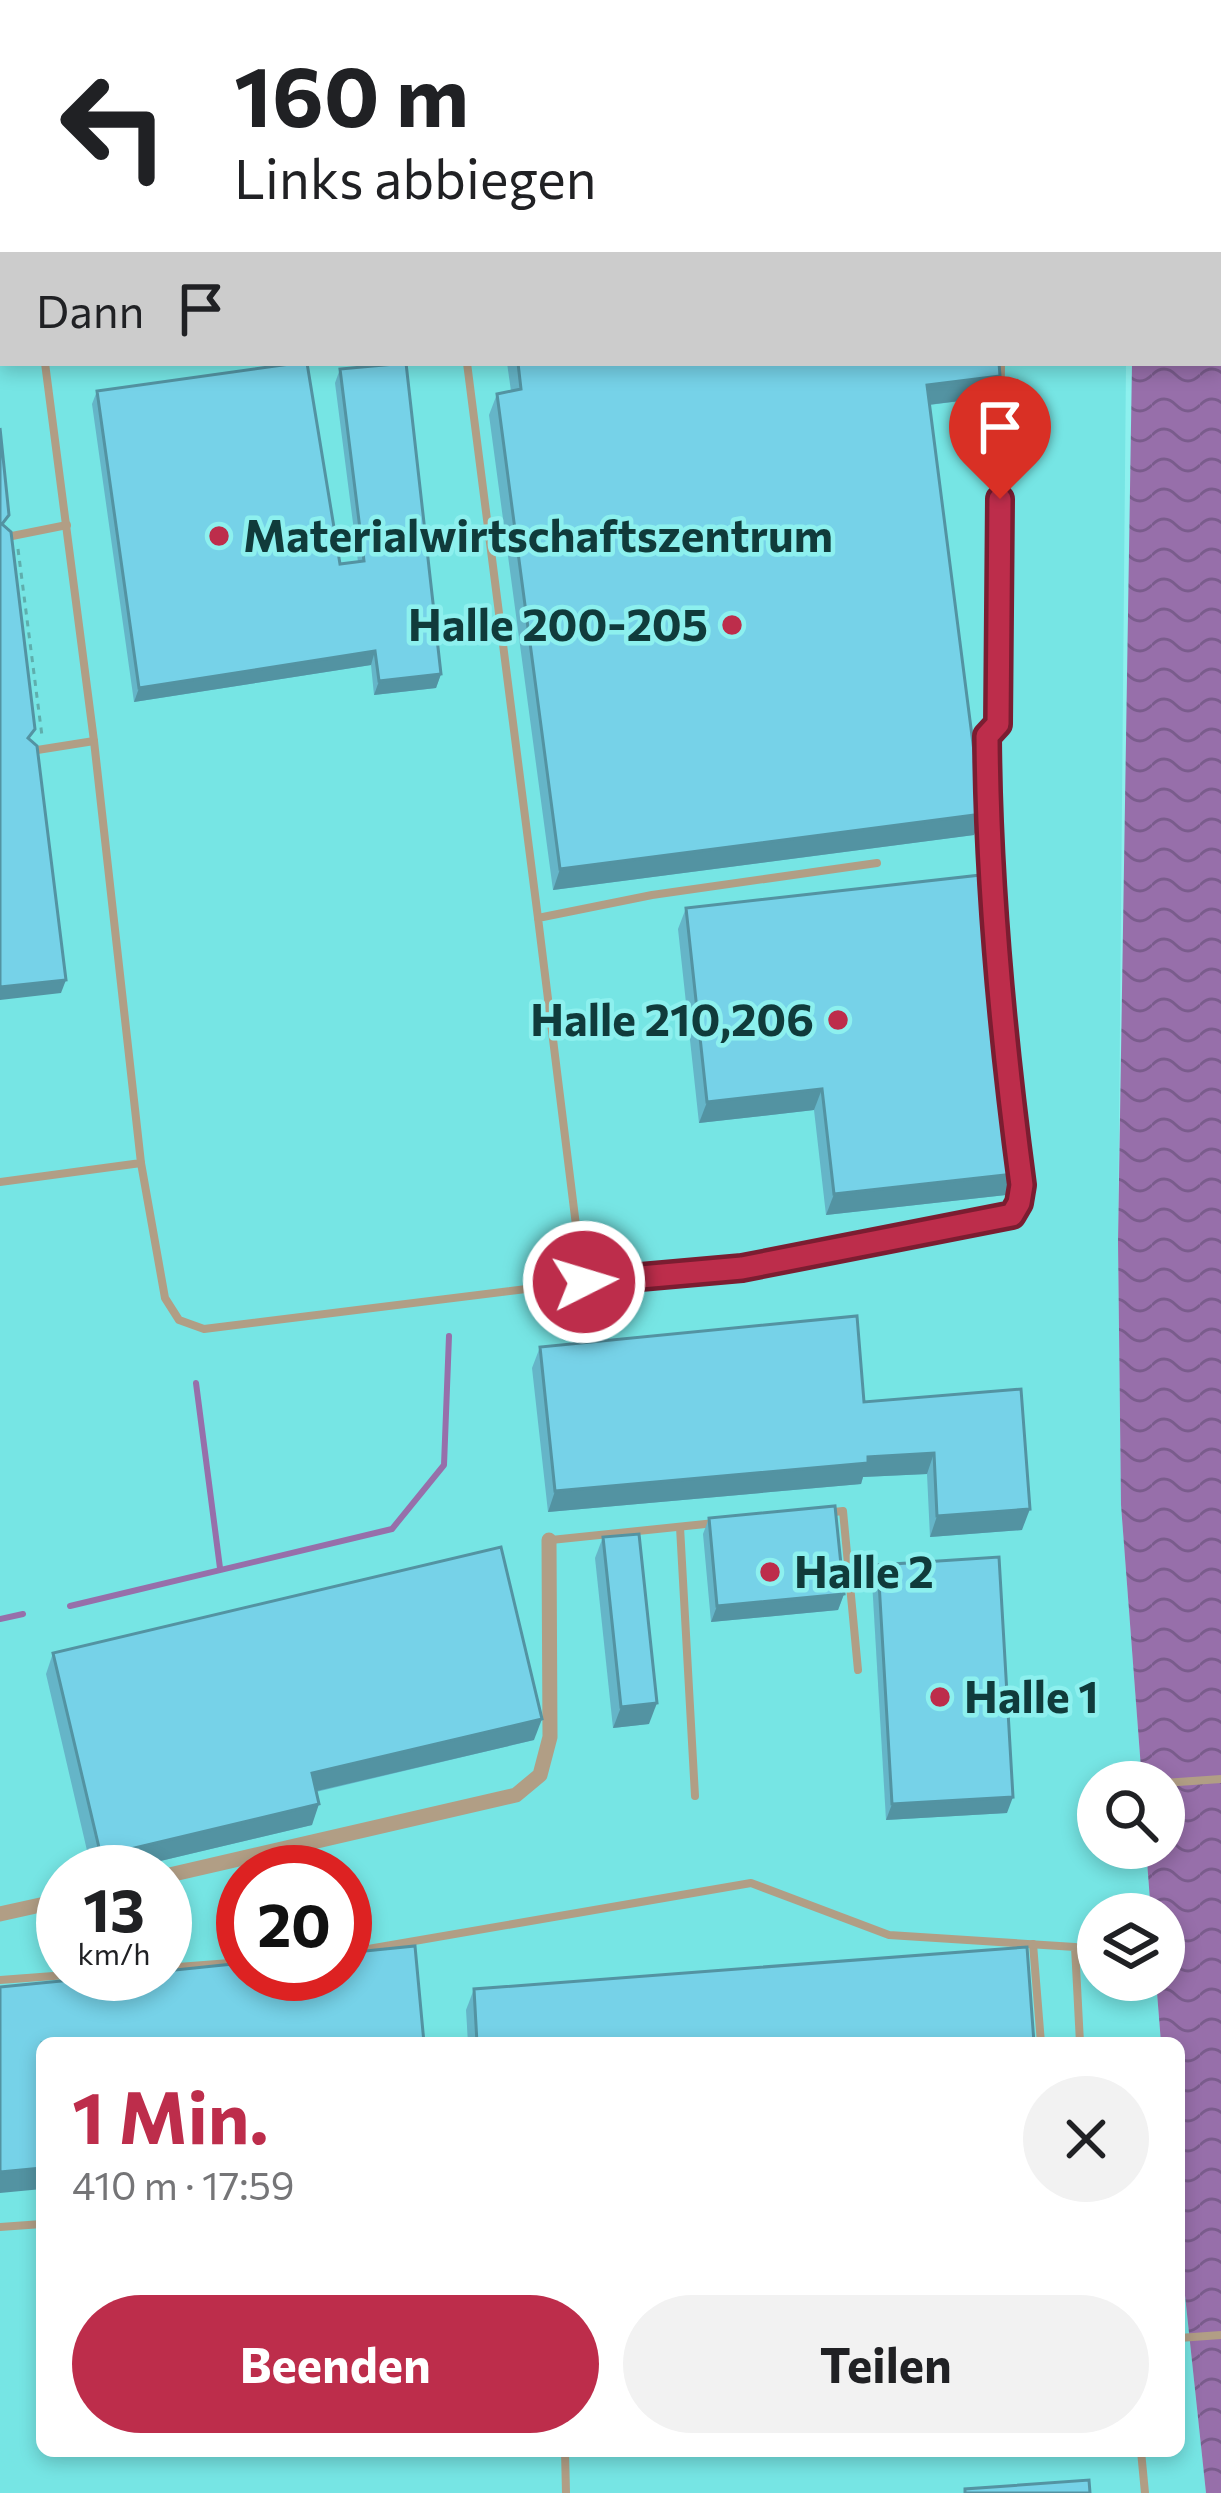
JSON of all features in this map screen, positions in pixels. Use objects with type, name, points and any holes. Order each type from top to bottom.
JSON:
[{"type":"street","points":[[192,1870],[515,1795],[540,1775],[550,1737],[549,1540]]},
{"type":"street","points":[[0,1914],[36,1906]]},
{"type":"lane","points":[[45,366],[141,1163],[165,1298],[179,1320],[204,1329],[584,1282],[742,1268],[1012,1215],[1022,1185],[1001,1024],[988,846],[987,736],[998,724],[1001,366]]},
{"type":"lane","points":[[466,366],[584,1282]]},
{"type":"lane","points":[[5,537],[67,525]]},
{"type":"lane","points":[[31,751],[94,742]]},
{"type":"lane","points":[[538,918],[652,895],[877,863]]},
{"type":"lane","points":[[0,1182],[141,1163]]},
{"type":"lane","points":[[820,1513],[843,1511],[857,1670]]},
{"type":"lane","points":[[549,1540],[727,1522]]},
{"type":"lane","points":[[680,1527],[695,1796]]},
{"type":"lane","points":[[1185,1782],[1221,1779]]},
{"type":"lane","points":[[372,1948],[751,1883],[889,1935],[1075,1946],[1080,2037]]},
{"type":"lane","points":[[1033,1944],[1041,2037]]},
{"type":"lane","points":[[0,1980],[36,1977]]},
{"type":"lane","points":[[0,2227],[36,2224]]},
{"type":"lane","points":[[1185,2338],[1221,2336]]},
{"type":"lane","points":[[565,2457],[566,2493]]},
{"type":"lane","points":[[1142,2457],[1145,2493]]},
{"type":"path","points":[[16,535],[44,749]]},
{"type":"shaded area","points":[[0,366],[1126,366],[1118,1242],[1121,1505],[1140,1761],[1077,1761],[1077,1869],[1148,1869],[1149,1893],[1077,1893],[1077,2001],[1158,2001],[1161,2037],[36,2037],[36,2457],[1185,2457],[1185,2295],[1206,2493],[0,2493]]},
{"type":"water","points":[[1132,366],[1221,366],[1221,2493],[1206,2493],[1185,2295],[1185,2037],[1161,2037],[1158,2001],[1185,2001],[1185,1893],[1149,1893],[1148,1869],[1185,1869],[1185,1761],[1140,1761],[1121,1505],[1118,1242]]},
{"type":"building","name":"Materialwirtschaftszentrum","points":[[276,366],[307,366],[340,564],[364,561],[340,369],[406,366],[441,674],[379,681],[375,651],[139,688],[97,391]]},
{"type":"building","name":"Halle 200-205","points":[[518,366],[999,366],[1000,376],[927,385],[982,814],[560,869],[497,394],[521,389]]},
{"type":"building","points":[[0,428],[9,515],[2,524],[11,532],[35,729],[28,738],[37,746],[66,980],[0,987]]},
{"type":"building","name":"Halle 210,206","points":[[981,875],[1014,1174],[834,1194],[822,1089],[707,1102],[686,908]]},
{"type":"building","points":[[857,1316],[864,1402],[1021,1389],[1030,1509],[937,1516],[934,1453],[555,1491],[540,1347]]},
{"type":"building","name":"Halle 2","points":[[835,1506],[844,1594],[717,1606],[709,1518]]},
{"type":"building","points":[[639,1534],[657,1703],[621,1707],[603,1537]]},
{"type":"building","points":[[501,1547],[542,1719],[312,1773],[319,1804],[147,1845],[98,1845],[53,1653]]},
{"type":"building","name":"Halle 1","points":[[999,1557],[1013,1797],[892,1804],[878,1565]]},
{"type":"building","points":[[415,1946],[423,2037],[36,2037],[36,2169],[0,2172],[0,1987],[36,1983],[36,2001],[192,2001],[192,1968],[216,1966],[216,2001],[372,2001],[372,1950]]},
{"type":"building","points":[[1027,1947],[1034,2037],[477,2037],[474,1989]]},
{"type":"building","points":[[1089,2480],[1090,2493],[965,2493],[965,2489]]},
{"type":"waterway","points":[[70,1606],[392,1529],[444,1465],[449,1336]]},
{"type":"waterway","points":[[196,1383],[220,1568]]},
{"type":"waterway","points":[[0,1619],[23,1614]]},
{"type":"place","name":"Materialwirtschaftszentrum","points":[[219,536]]},
{"type":"place","name":"Halle 200-205","points":[[732,625]]},
{"type":"place","name":"Halle 210,206","points":[[838,1020]]},
{"type":"place","name":"Halle 2","points":[[770,1572]]},
{"type":"place","name":"Halle 1","points":[[940,1697]]},
{"type":"route","points":[[584,1282],[742,1268],[1012,1215],[1019,1203],[1022,1185],[1001,1024],[988,846],[987,736],[998,724],[1000,499]]}]
